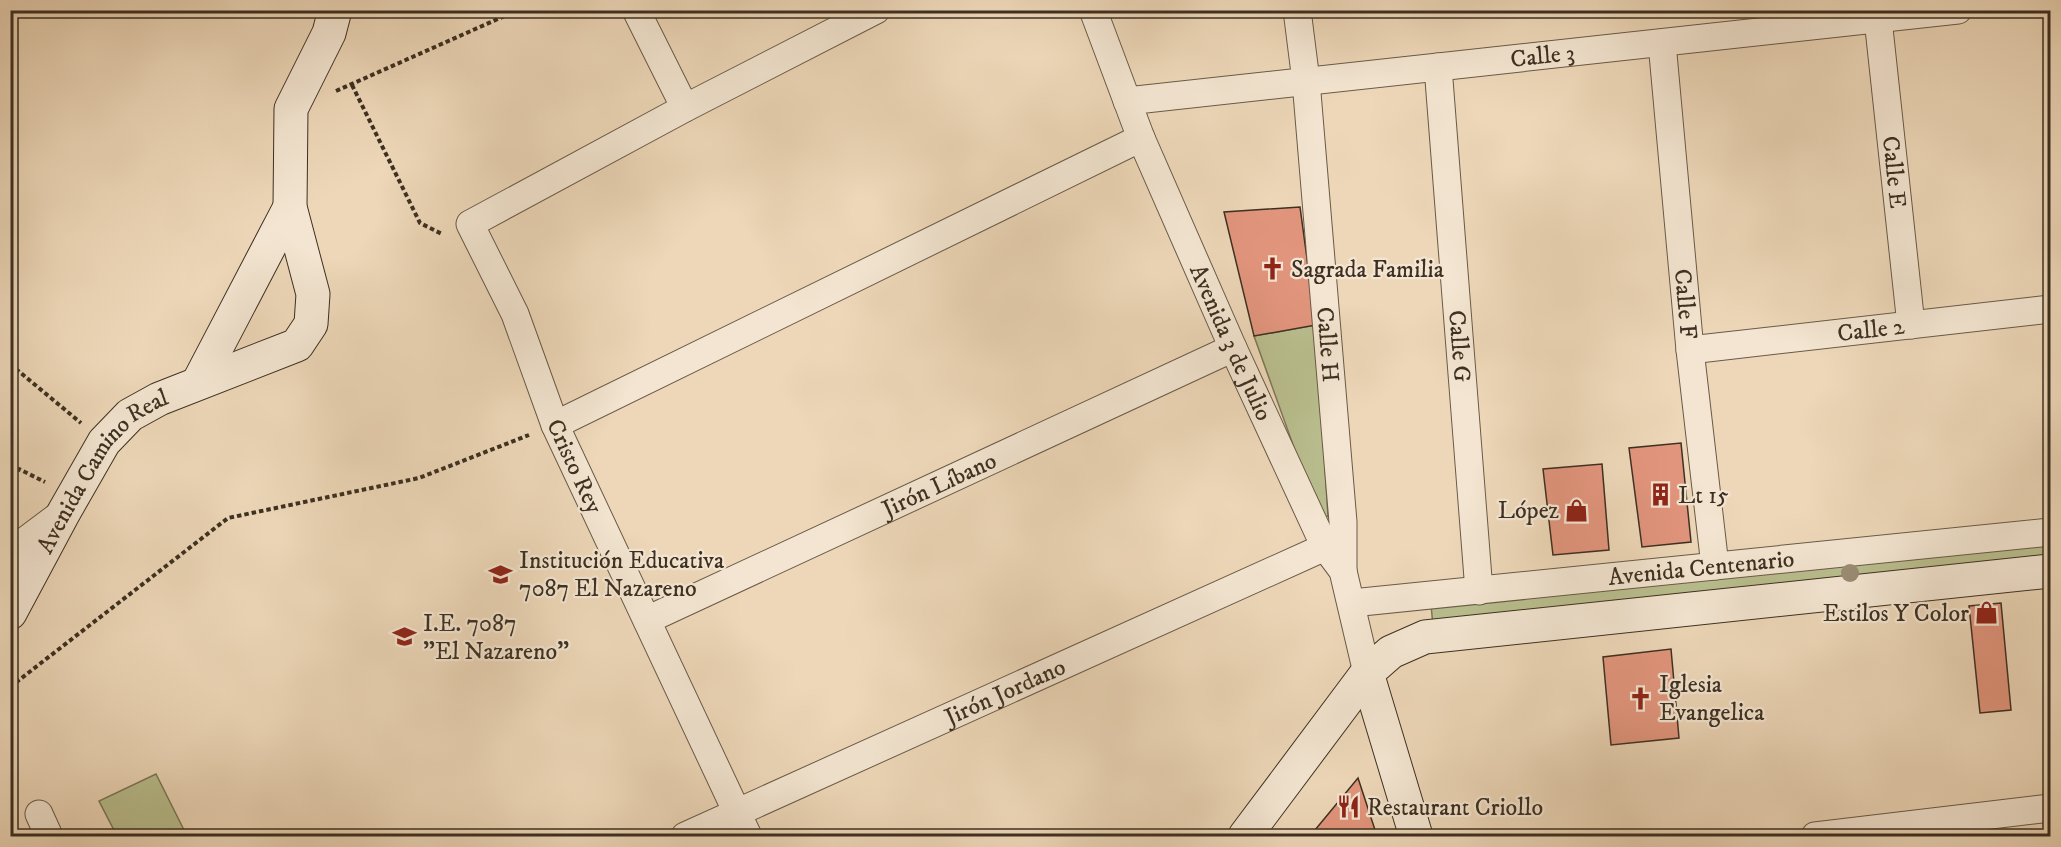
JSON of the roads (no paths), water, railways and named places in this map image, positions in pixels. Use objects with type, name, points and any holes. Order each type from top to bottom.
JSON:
[{"type":"street","name":"Avenida Camino Real","points":[[10,613],[104,442],[130,416],[159,399],[297,345],[311,324],[313,294],[290,207],[291,109],[329,33],[334,10]]},
{"type":"street","points":[[636,10],[686,108],[876,10]]},
{"type":"street","name":"Avenida 3 de Julio","points":[[1093,10],[1141,138],[1233,348],[1324,547],[1343,571],[1367,673]]},
{"type":"street","name":"Calle H","points":[[1297,10],[1306,81],[1343,522],[1343,571]]},
{"type":"street","name":"Calle 3","points":[[1127,101],[1958,10]]},
{"type":"street","name":"Calle E","points":[[1878,19],[1911,325]]},
{"type":"street","name":"Calle F","points":[[1662,43],[1690,350],[1715,566]]},
{"type":"street","name":"Calle G","points":[[1438,67],[1479,591]]},
{"type":"street","name":"Cristo Rey","points":[[686,108],[460,231],[515,314],[555,425],[748,837]]},
{"type":"street","points":[[555,425],[1141,138]]},
{"type":"street","name":"Avenida Camino Real","points":[[198,383],[290,207]]},
{"type":"street","name":"Calle 2","points":[[1690,350],[2050,309]]},
{"type":"street","name":"Jirón Líbano","points":[[647,621],[1233,348]]},
{"type":"street","points":[[10,552],[68,504]]},
{"type":"street","name":"Avenida Centenario","points":[[1352,603],[2050,532]]},
{"type":"street","name":"Jirón Jordano","points":[[685,837],[1324,547]]},
{"type":"street","name":"Avenida Centenario","points":[[1243,835],[1367,673],[1392,652],[1425,637],[2050,571]]},
{"type":"street","points":[[1367,673],[1416,837]]},
{"type":"street","points":[[1815,837],[2050,808]]},
{"type":"place","name":"Sagrada Familia","points":[[1273,269]]},
{"type":"place","name":"Lt 15","points":[[1660,495]]},
{"type":"place","name":"López","points":[[1577,510]]},
{"type":"place","name":"Institución Educativa 7087 El Nazareno","points":[[501,574]]},
{"type":"place","name":"Estilos Y Color","points":[[1987,613]]},
{"type":"place","name":"I.E. 7087 \"El Nazareno\"","points":[[405,637]]},
{"type":"place","name":"Iglesia Evangelica","points":[[1641,698]]},
{"type":"place","name":"Restaurant Criollo","points":[[1349,807]]}]
